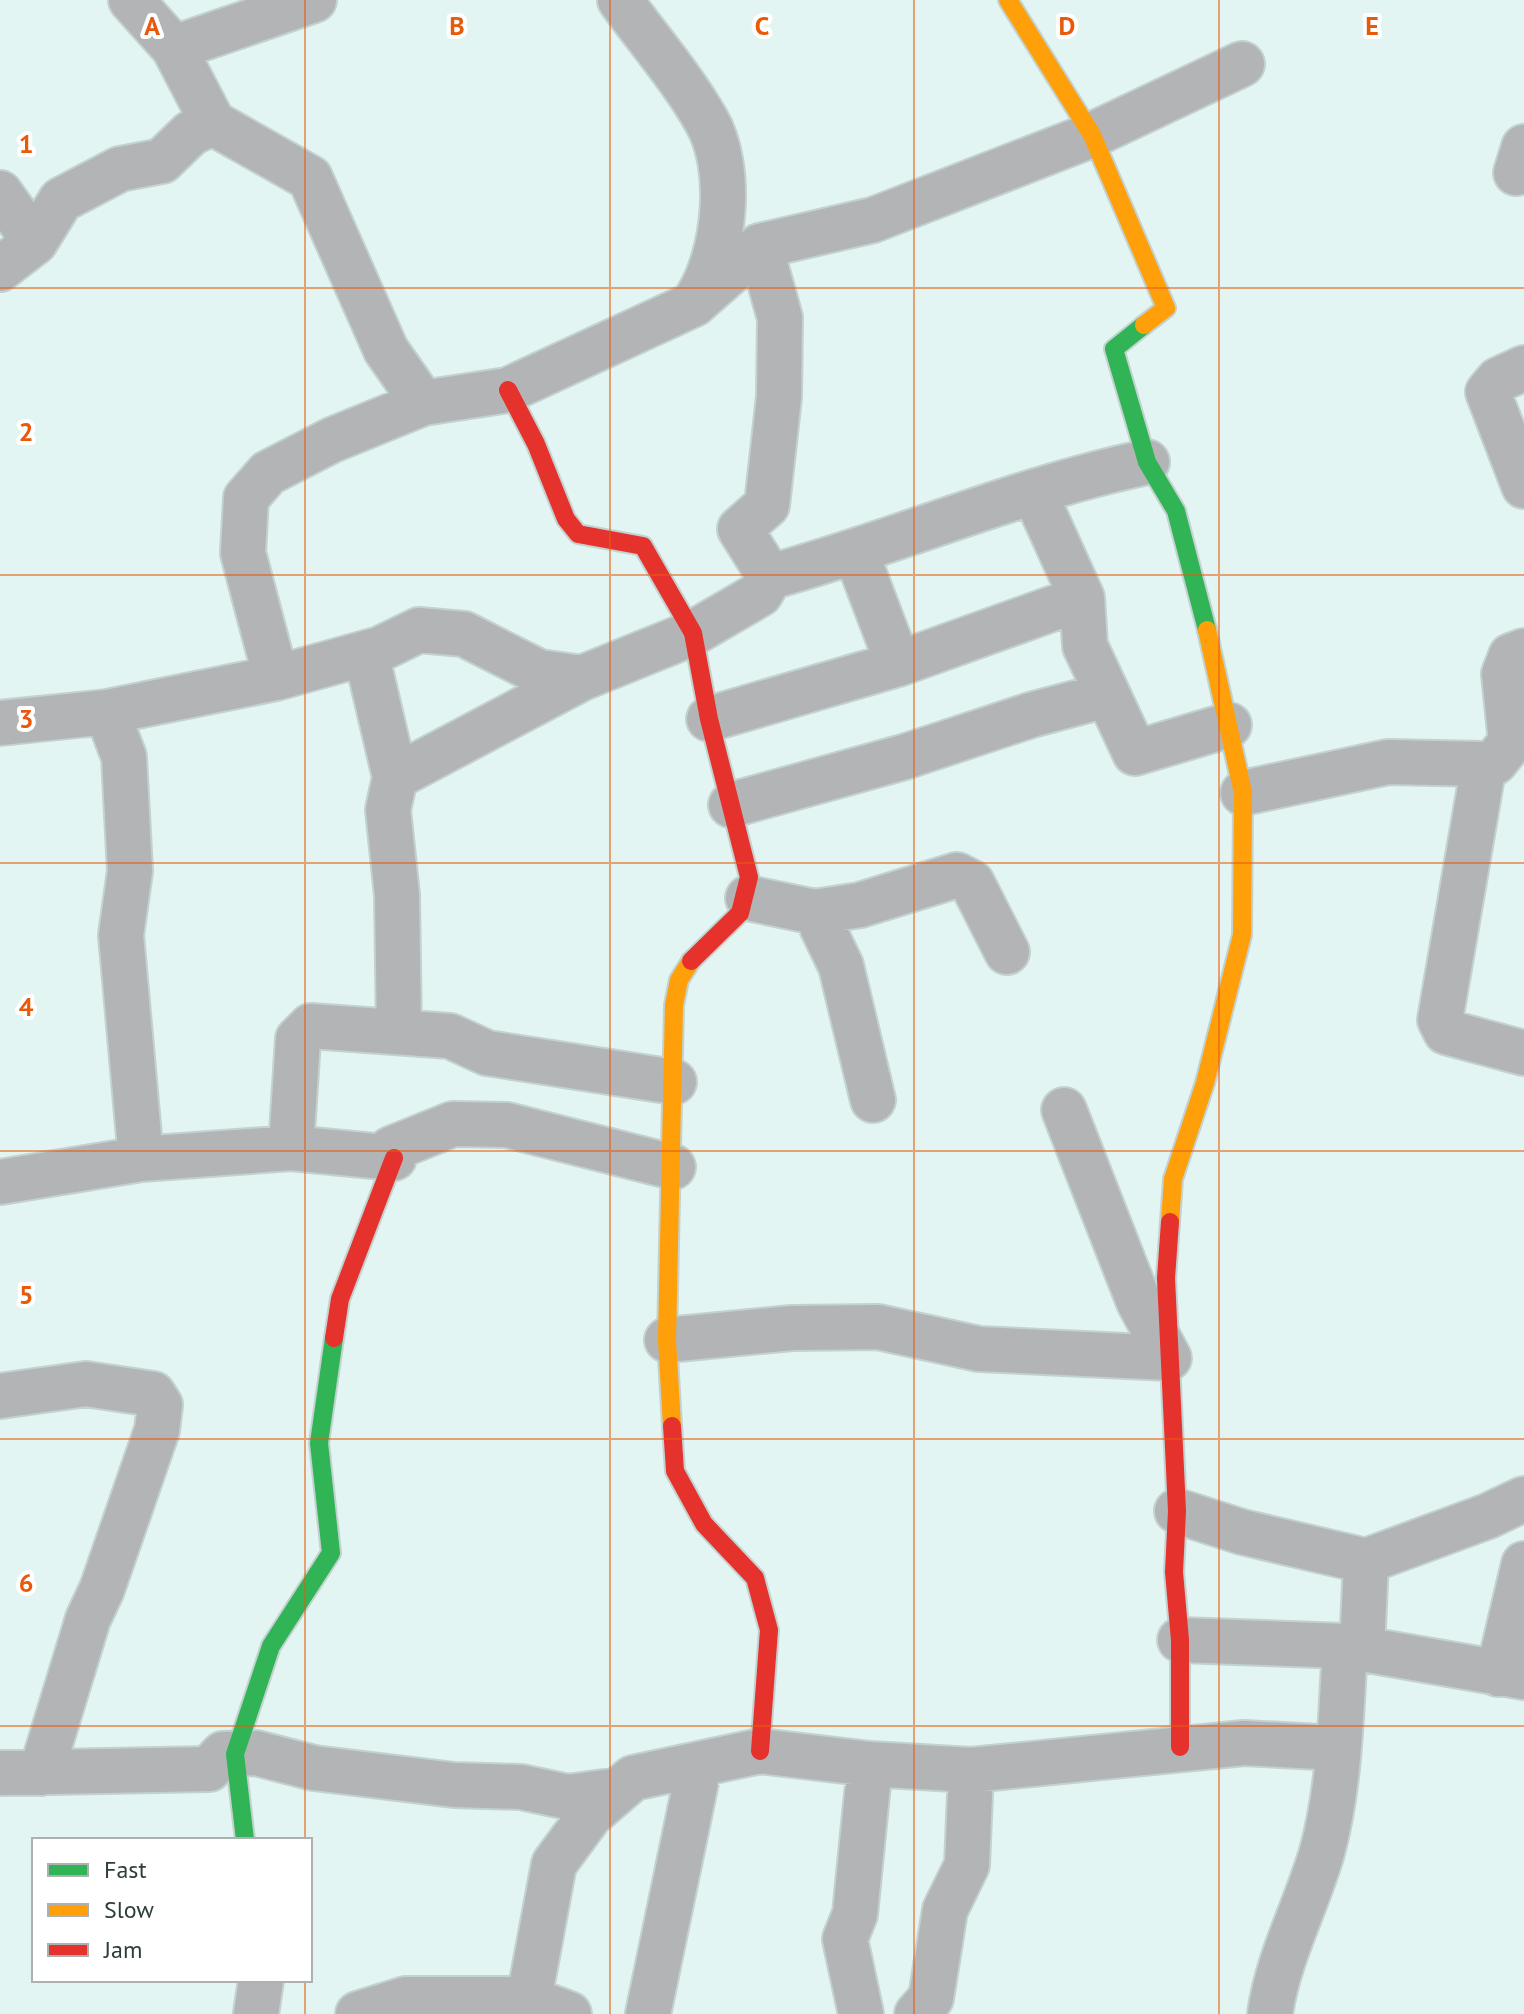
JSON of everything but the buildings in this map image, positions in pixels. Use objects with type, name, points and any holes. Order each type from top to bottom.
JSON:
[{"type":"street","points":[[131,0],[174,48],[213,123],[310,178],[386,350],[423,403]]},
{"type":"street","points":[[174,48],[314,0]]},
{"type":"street","points":[[620,0],[708,122],[721,168],[722,227],[706,285],[694,304]]},
{"type":"street","points":[[1008,0],[1092,135],[1166,308],[1114,349],[1147,462],[1176,511],[1243,793],[1242,935],[1205,1083],[1173,1179],[1166,1278],[1177,1511],[1174,1572],[1180,1640],[1180,1747]]},
{"type":"street","points":[[276,678],[243,553],[246,498],[268,473],[332,440],[423,403],[508,390],[694,304],[760,246],[873,220],[1092,135],[1242,64]]},
{"type":"street","points":[[0,269],[35,242],[61,200],[120,169],[162,161],[191,133],[213,123]]},
{"type":"street","points":[[0,193],[35,242]]},
{"type":"street","points":[[760,246],[780,318],[779,397],[767,505],[740,529],[770,577]]},
{"type":"street","points":[[1524,368],[1498,380],[1488,392],[1524,486]]},
{"type":"street","points":[[508,390],[536,444],[566,519],[578,534],[643,546],[693,633],[709,719],[749,877],[748,898],[737,922],[709,943],[679,979],[674,1005],[667,1340],[675,1471],[704,1524],[755,1578],[769,1630],[760,1751]]},
{"type":"street","points":[[395,777],[582,678],[693,633],[760,594],[770,577],[856,553],[1078,476],[1147,462]]},
{"type":"street","points":[[1034,492],[1082,598],[1085,646],[1135,753],[1229,725]]},
{"type":"street","points":[[856,553],[898,664]]},
{"type":"street","points":[[709,719],[898,664],[1082,598]]},
{"type":"street","points":[[0,723],[107,712],[276,678],[366,653],[419,630],[464,634],[539,672],[582,678]]},
{"type":"street","points":[[1243,793],[1388,762],[1495,762],[1511,742],[1504,674],[1511,656],[1524,651]]},
{"type":"street","points":[[366,653],[395,777],[388,810],[397,895],[399,1031]]},
{"type":"street","points":[[731,805],[904,757],[1031,715],[1106,695]]},
{"type":"street","points":[[107,712],[124,757],[130,871],[121,935],[141,1159]]},
{"type":"street","points":[[1484,764],[1440,1020],[1446,1032],[1524,1053]]},
{"type":"street","points":[[748,898],[815,912],[860,905],[957,875],[972,883],[1007,952]]},
{"type":"street","points":[[815,912],[841,966],[873,1100]]},
{"type":"street","points":[[291,1148],[298,1039],[311,1026],[450,1036],[487,1053],[674,1082]]},
{"type":"street","points":[[1064,1110],[1139,1302],[1169,1358]]},
{"type":"street","points":[[245,1838],[235,1754],[271,1646],[331,1553],[319,1443],[340,1299],[394,1158],[391,1149],[453,1124],[507,1125],[673,1167]]},
{"type":"street","points":[[0,1182],[141,1159],[291,1148],[394,1158]]},
{"type":"street","points":[[667,1340],[792,1328],[878,1327],[979,1349],[1169,1358]]},
{"type":"street","points":[[0,1396],[86,1384],[153,1394],[160,1405],[157,1430],[102,1589],[20,1773],[209,1769],[223,1754],[256,1753],[314,1768],[454,1785],[521,1787],[568,1797],[619,1790]]},
{"type":"street","points":[[1177,1511],[1242,1532],[1366,1561],[1488,1516],[1524,1499]]},
{"type":"street","points":[[1270,2014],[1274,1984],[1322,1850],[1366,1561]]},
{"type":"street","points":[[1180,1640],[1354,1647],[1511,1675],[1524,1564]]},
{"type":"street","points":[[529,1999],[554,1864],[590,1815],[633,1778],[699,1767],[760,1751],[870,1764],[971,1770],[1244,1743],[1338,1748]]},
{"type":"street","points":[[861,2014],[845,1939],[855,1914],[870,1764]]},
{"type":"street","points":[[648,2014],[699,1767]]},
{"type":"street","points":[[917,2014],[931,1998],[945,1910],[967,1865],[971,1770]]},
{"type":"street","points":[[256,2014],[261,1982]]},
{"type":"street","points":[[358,2014],[406,1999],[529,1999],[569,2014]]},
{"type":"traffic: fast","points":[[1144,325],[1114,349],[1147,462],[1176,511],[1207,630]]},
{"type":"traffic: fast","points":[[245,1838],[235,1754],[271,1646],[331,1553],[319,1443],[334,1338]]},
{"type":"traffic: slow","points":[[1008,0],[1092,135],[1166,308],[1144,325]]},
{"type":"traffic: slow","points":[[1170,1222],[1173,1179],[1205,1083],[1242,935],[1243,793],[1207,630]]},
{"type":"traffic: slow","points":[[672,1426],[667,1340],[674,1005],[679,980],[691,961]]},
{"type":"traffic: jam","points":[[508,390],[536,444],[566,519],[578,534],[643,546],[693,633],[709,719],[749,877],[740,913],[691,961]]},
{"type":"traffic: jam","points":[[334,1338],[340,1299],[394,1158]]},
{"type":"traffic: jam","points":[[1170,1222],[1166,1278],[1177,1511],[1174,1572],[1180,1640],[1180,1747]]},
{"type":"traffic: jam","points":[[672,1426],[675,1471],[704,1524],[755,1578],[769,1630],[760,1751]]}]
